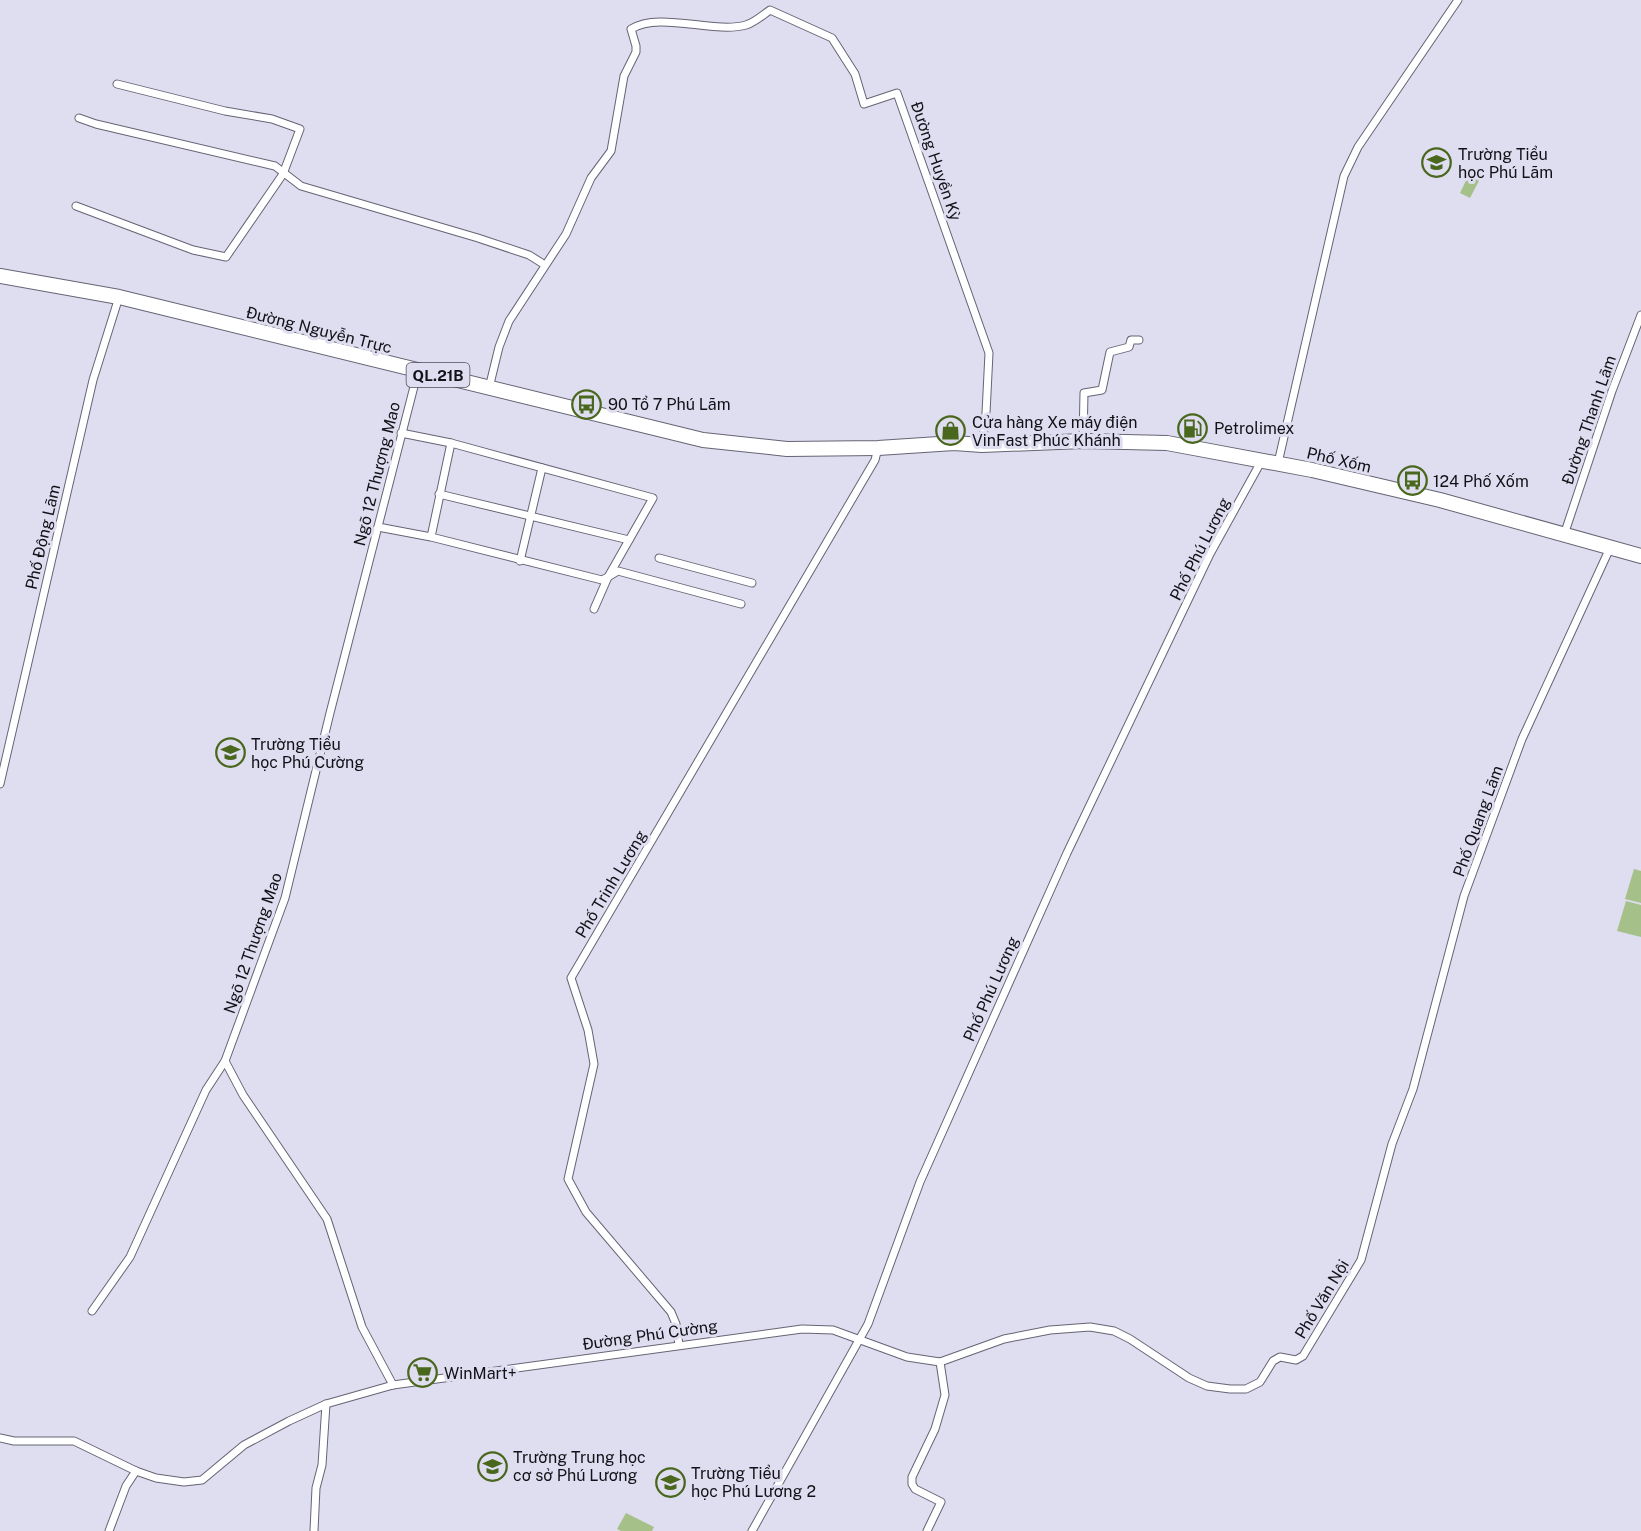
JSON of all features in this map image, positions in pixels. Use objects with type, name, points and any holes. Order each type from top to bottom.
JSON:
[{"type":"highway","name":"Đường Nguyễn Trực","points":[[0,276],[119,297],[703,440],[788,449],[878,448]]},
{"type":"highway","name":"Phố Xốm","points":[[878,448],[954,443],[982,445],[1083,441],[1167,443],[1278,463],[1440,500],[1641,556]]},
{"type":"street","points":[[1278,463],[1346,176],[1358,147],[1458,0]]},
{"type":"street","name":"Đường Huyền Kỳ","points":[[489,388],[498,347],[509,321],[566,234],[591,178],[611,151],[624,76],[636,52],[631,29],[636,26],[662,22],[729,28],[749,25],[770,10],[832,38],[855,74],[864,104],[897,93],[989,353],[982,445]]},
{"type":"street","points":[[76,206],[193,250],[226,257],[283,174],[300,129],[272,120],[225,111],[117,84]]},
{"type":"street","points":[[79,118],[275,166],[301,186],[478,238],[529,255],[545,265]]},
{"type":"street","name":"Phố Động Lãm","points":[[0,784],[93,380],[119,297]]},
{"type":"street","name":"Đường Thanh Lãm","points":[[1564,535],[1612,391],[1641,315]]},
{"type":"street","points":[[1083,441],[1084,393],[1102,390],[1110,352],[1128,347],[1131,340],[1139,340]]},
{"type":"street","name":"Ngõ 12 Thượng Mao","points":[[92,1311],[130,1257],[206,1090],[225,1061],[285,898],[418,371]]},
{"type":"street","points":[[401,433],[451,443],[653,498],[608,577],[594,609]]},
{"type":"street","points":[[431,537],[451,443]]},
{"type":"street","name":"Phố Trinh Lương","points":[[679,1345],[676,1324],[671,1312],[586,1212],[568,1179],[594,1064],[588,1030],[571,978],[875,460],[878,448]]},
{"type":"street","name":"Phố Phú Lương","points":[[752,1531],[868,1324],[920,1182],[1063,862],[1210,554],[1262,460]]},
{"type":"street","points":[[520,561],[542,468]]},
{"type":"street","points":[[439,494],[629,540]]},
{"type":"street","points":[[378,527],[431,537],[602,580],[618,571],[741,604]]},
{"type":"street","name":"Phố Quang Lãm","points":[[1402,1114],[1413,1089],[1461,907],[1472,874],[1522,739],[1610,548]]},
{"type":"street","points":[[659,558],[752,583]]},
{"type":"street","points":[[225,1061],[243,1095],[327,1219],[362,1327],[393,1385]]},
{"type":"street","name":"Phố Văn Nội","points":[[975,1350],[1004,1339],[1050,1330],[1090,1327],[1114,1331],[1189,1378],[1208,1386],[1246,1389],[1260,1382],[1274,1361],[1280,1357],[1296,1360],[1303,1356],[1352,1277],[1361,1260],[1402,1114]]},
{"type":"street","name":"Đường Phú Cường","points":[[0,1438],[14,1441],[74,1441],[136,1471],[156,1478],[184,1482],[202,1480],[244,1445],[289,1421],[326,1404],[393,1385],[802,1329],[833,1330],[907,1357],[940,1362],[975,1350]]},
{"type":"street","points":[[927,1531],[941,1502],[915,1489],[912,1477],[936,1429],[945,1395],[940,1362]]},
{"type":"street","points":[[314,1531],[316,1488],[322,1465],[326,1404]]},
{"type":"street","points":[[109,1531],[126,1486],[136,1471]]},
{"type":"green space","points":[[1471,170],[1482,175],[1470,198],[1460,193]]},
{"type":"green space","points":[[1634,869],[1641,871],[1641,903],[1625,899]]},
{"type":"green space","points":[[1626,901],[1641,905],[1641,937],[1617,931]]},
{"type":"green space","points":[[626,1513],[654,1527],[652,1531],[617,1529]]},
{"type":"place","name":"Trường Tiểu học Phú Lãm","points":[[1437,163]]},
{"type":"place","name":"90 Tổ 7 Phú Lãm","points":[[587,404]]},
{"type":"place","name":"Petrolimex","points":[[1193,428]]},
{"type":"place","name":"Cửa hàng Xe máy điện VinFast Phúc Khánh","points":[[951,431]]},
{"type":"place","name":"124 Phố Xốm","points":[[1412,481]]},
{"type":"place","name":"Trường Tiểu học Phú Cường","points":[[230,753]]},
{"type":"place","name":"WinMart+","points":[[423,1373]]},
{"type":"place","name":"Trường Trung học cơ sở Phú Lương","points":[[492,1466]]},
{"type":"place","name":"Trường Tiểu học Phú Lương 2","points":[[670,1482]]}]
